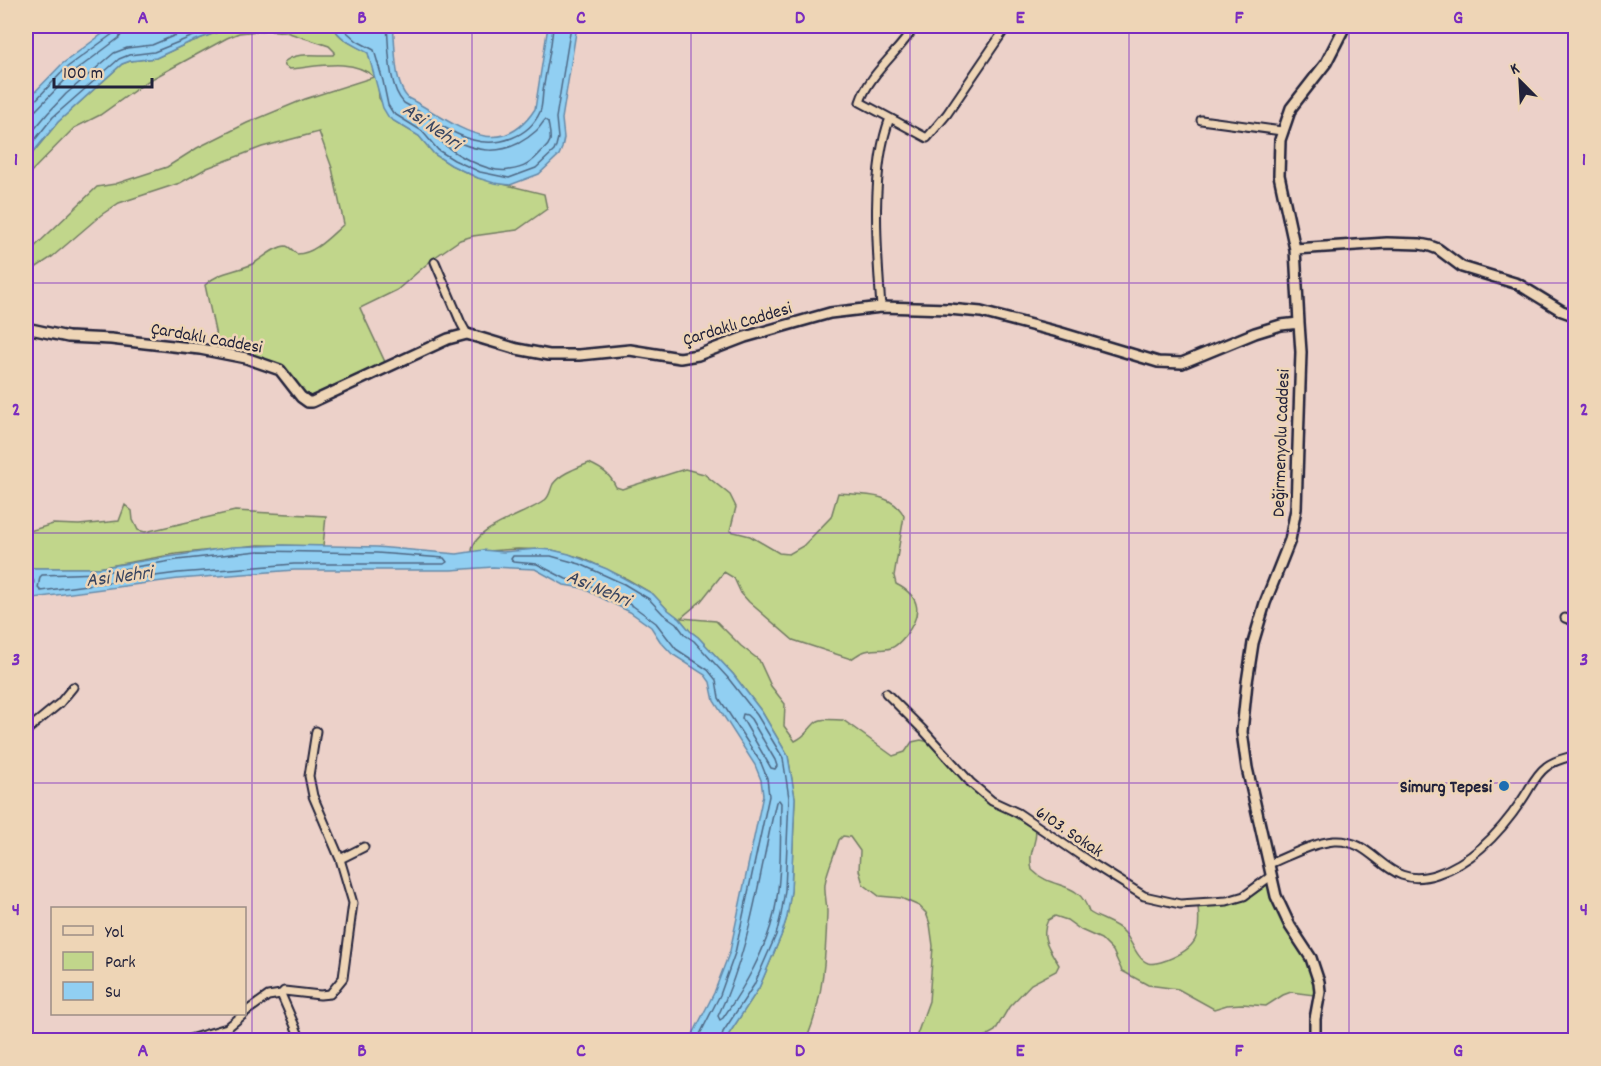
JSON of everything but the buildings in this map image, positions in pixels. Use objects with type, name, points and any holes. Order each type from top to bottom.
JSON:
[{"type":"street","points":[[915,26],[895,54],[873,78],[860,102],[927,138],[947,114],[1007,26]]},
{"type":"street","name":"Değirmenyolu Caddesi","points":[[1316,1041],[1314,1019],[1320,992],[1316,971],[1311,958],[1282,910],[1271,876],[1246,768],[1242,732],[1250,662],[1256,633],[1265,603],[1287,550],[1294,524],[1301,352],[1295,249],[1279,175],[1280,140],[1291,108],[1326,63],[1345,26]]},
{"type":"street","points":[[881,307],[877,232],[879,177],[884,138],[890,118]]},
{"type":"street","points":[[1201,120],[1282,130]]},
{"type":"street","points":[[1295,249],[1388,243],[1431,246],[1462,267],[1518,284],[1562,311],[1575,316]]},
{"type":"street","points":[[435,262],[460,323],[467,334]]},
{"type":"street","name":"Çardaklı Caddesi","points":[[26,328],[68,337],[123,340],[200,349],[246,358],[280,370],[301,397],[312,402],[448,339],[467,334],[506,346],[549,355],[579,355],[630,350],[680,358],[698,355],[745,337],[811,318],[837,312],[881,307],[981,312],[1158,362],[1182,363],[1256,333],[1299,322]]},
{"type":"street","points":[[1565,618],[1575,622]]},
{"type":"street","points":[[26,731],[60,703],[73,687]]},
{"type":"street","name":"6103. Sokak","points":[[886,693],[971,783],[992,801],[1018,813],[1144,896],[1180,904],[1227,901],[1244,896],[1271,876]]},
{"type":"street","points":[[246,1012],[268,996],[281,994],[284,991],[330,994],[343,978],[353,903],[340,859],[313,796],[309,776],[316,731]]},
{"type":"street","points":[[1269,864],[1335,841],[1350,844],[1374,855],[1386,867],[1408,878],[1439,874],[1473,853],[1506,823],[1544,769],[1558,760],[1575,755]]},
{"type":"street","points":[[340,859],[364,847]]},
{"type":"street","points":[[281,994],[301,1041]]},
{"type":"street","points":[[186,1041],[205,1038],[227,1028],[242,1015]]},
{"type":"green space","points":[[234,26],[333,26],[344,39],[368,52],[378,83],[379,98],[394,121],[419,136],[434,154],[478,178],[544,194],[547,209],[517,230],[460,240],[435,257],[397,290],[360,308],[385,362],[311,396],[306,396],[302,392],[288,373],[219,350],[205,285],[217,276],[250,265],[282,246],[286,246],[297,254],[310,251],[344,224],[332,168],[319,132],[262,147],[207,168],[180,183],[119,203],[101,215],[52,257],[26,274],[26,255],[97,187],[115,184],[167,167],[197,148],[247,123],[305,99],[374,77],[356,67],[345,65],[289,69],[284,62],[295,56],[333,55],[335,52],[329,46],[286,32],[267,30],[239,33],[148,81],[100,115],[74,128],[26,177],[26,161],[58,122],[122,64],[156,58]]},
{"type":"green space","points":[[589,463],[605,472],[616,487],[622,489],[685,469],[704,474],[730,495],[736,507],[730,531],[750,536],[779,553],[789,554],[803,546],[831,517],[838,493],[876,496],[899,508],[904,516],[894,576],[896,584],[911,595],[917,607],[911,628],[893,647],[866,651],[851,659],[793,640],[749,602],[741,593],[734,578],[724,572],[701,601],[681,618],[716,621],[759,660],[771,686],[785,704],[784,726],[795,741],[804,736],[817,722],[827,719],[843,720],[893,756],[905,752],[912,742],[921,740],[929,742],[950,767],[983,798],[1036,830],[1031,858],[1032,870],[1048,881],[1079,894],[1089,912],[1122,930],[1138,954],[1148,963],[1167,960],[1191,946],[1199,926],[1198,906],[1243,899],[1268,884],[1280,915],[1308,964],[1314,984],[1314,995],[1291,992],[1266,1006],[1242,1004],[1214,1009],[1178,989],[1148,985],[1122,971],[1113,951],[1101,939],[1055,916],[1048,920],[1045,938],[1059,965],[1056,971],[1031,984],[1009,1007],[995,1031],[979,1040],[915,1040],[929,1001],[933,946],[930,924],[926,913],[919,906],[901,898],[879,896],[863,884],[859,870],[860,851],[850,837],[843,836],[839,840],[826,878],[827,928],[822,978],[816,1010],[806,1040],[725,1040],[759,988],[787,917],[791,891],[795,798],[788,756],[762,712],[733,674],[653,594],[582,558],[552,550],[518,549],[472,552],[474,543],[481,535],[537,505],[547,498],[553,484],[560,477]]},
{"type":"green space","points":[[125,505],[132,511],[138,530],[145,532],[235,511],[326,516],[323,546],[258,545],[176,554],[98,568],[26,568],[26,532],[53,524],[79,525],[119,521]]},
{"type":"water","points":[[113,26],[234,26],[156,58],[122,64],[58,122],[26,161],[26,101],[62,64]]},
{"type":"water","name":"Asi Nehri","points":[[333,26],[393,26],[397,74],[408,98],[457,126],[490,137],[505,135],[521,126],[535,109],[548,26],[577,26],[562,119],[564,138],[559,155],[539,174],[510,185],[478,178],[451,165],[434,154],[419,136],[389,118],[383,108],[368,53],[344,39]]},
{"type":"water","name":"Asi Nehri","points":[[283,545],[377,547],[457,554],[483,550],[503,552],[537,549],[569,554],[607,569],[653,594],[733,674],[762,712],[788,756],[795,798],[791,891],[787,917],[759,988],[725,1040],[690,1040],[714,993],[730,951],[763,795],[761,780],[755,765],[714,701],[710,682],[705,675],[672,654],[651,627],[630,612],[582,588],[564,585],[535,569],[493,567],[451,570],[294,570],[178,579],[26,599],[26,586],[34,581],[26,574],[26,568],[98,568],[232,547]]},
{"type":"place","name":"Simurg Tepesi","points":[[1504,786]]}]
